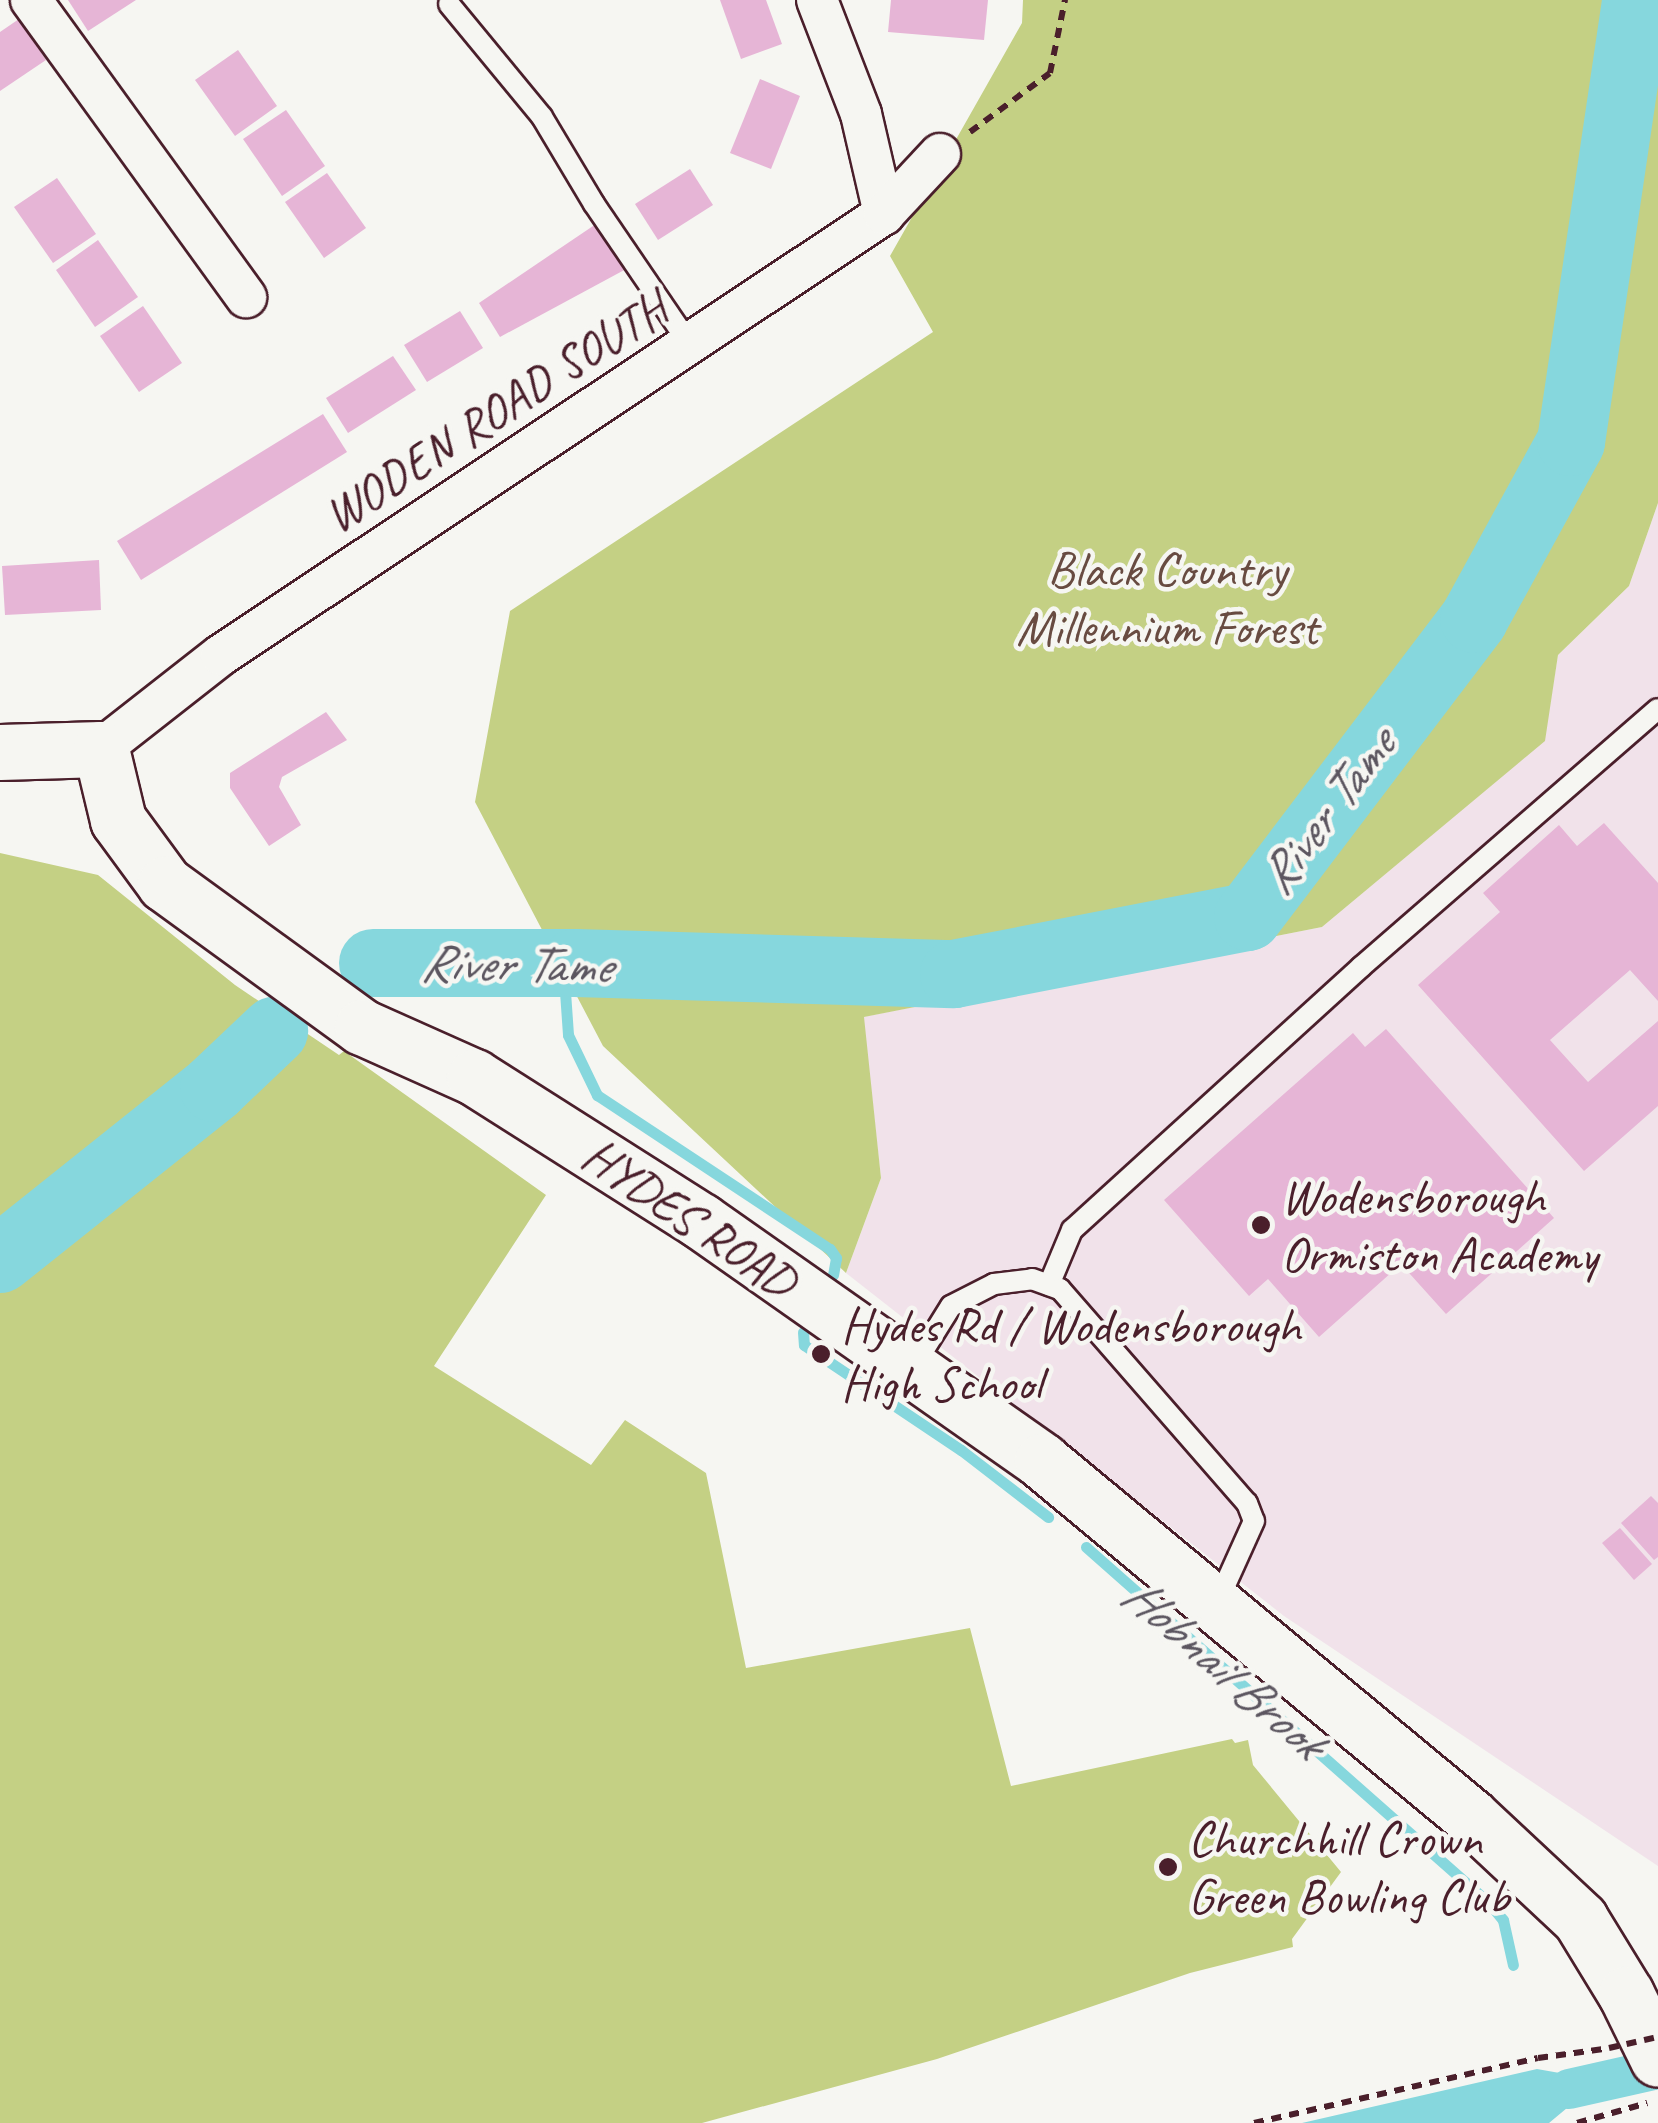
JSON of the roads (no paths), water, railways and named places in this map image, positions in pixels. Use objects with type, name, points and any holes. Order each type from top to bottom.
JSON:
[{"type":"street","points":[[30,0],[246,298]]},
{"type":"street","points":[[817,0],[861,114],[884,214]]},
{"type":"street","name":"WODEN ROAD SOUTH","points":[[101,750],[220,655],[691,346],[884,214],[940,154]]},
{"type":"street","points":[[0,752],[101,750]]},
{"type":"street","name":"HYDES ROAD","points":[[101,750],[118,820],[165,884],[362,1027],[474,1077],[701,1221],[912,1368],[1042,1461],[1144,1543],[1214,1608],[1470,1816],[1580,1919],[1626,1994],[1635,2071]]},
{"type":"lane","points":[[449,4],[542,117],[594,204],[691,346]]},
{"type":"lane","points":[[1049,1284],[1072,1230],[1361,968],[1658,709]]},
{"type":"lane","points":[[912,1368],[951,1306],[994,1284],[1032,1279],[1060,1289],[1247,1503],[1254,1521],[1214,1608]]},
{"type":"water","points":[[1537,2069],[1571,2075],[1603,2070],[1623,2076],[1609,2094],[1573,2103],[1549,2123],[1302,2123]]},
{"type":"waterway","name":"River Tame","points":[[373,963],[575,963],[954,974],[1248,917],[1474,619],[1571,442],[1636,0]]},
{"type":"waterway","name":"Hobnail Brook","points":[[563,963],[568,1035],[597,1095],[830,1249],[836,1258],[833,1275]]},
{"type":"waterway","name":"River Tame","points":[[0,1259],[214,1088],[274,1031]]},
{"type":"waterway","name":"Hobnail Brook","points":[[803,1332],[804,1345],[961,1450],[1048,1517]]},
{"type":"waterway","name":"Hobnail Brook","points":[[1086,1547],[1490,1904],[1503,1920],[1513,1965]]},
{"type":"waterway","points":[[1569,2089],[1658,2069]]},
{"type":"place","name":"Wodensborough Ormiston Academy","points":[[1261,1225]]},
{"type":"place","name":"Hydes Rd / Wodensborough High School","points":[[821,1354]]},
{"type":"place","name":"Churchhill Crown Green Bowling Club","points":[[1168,1867]]},
{"type":"park label","name":"Black Country Millennium Forest","points":[[1167,598]]}]
